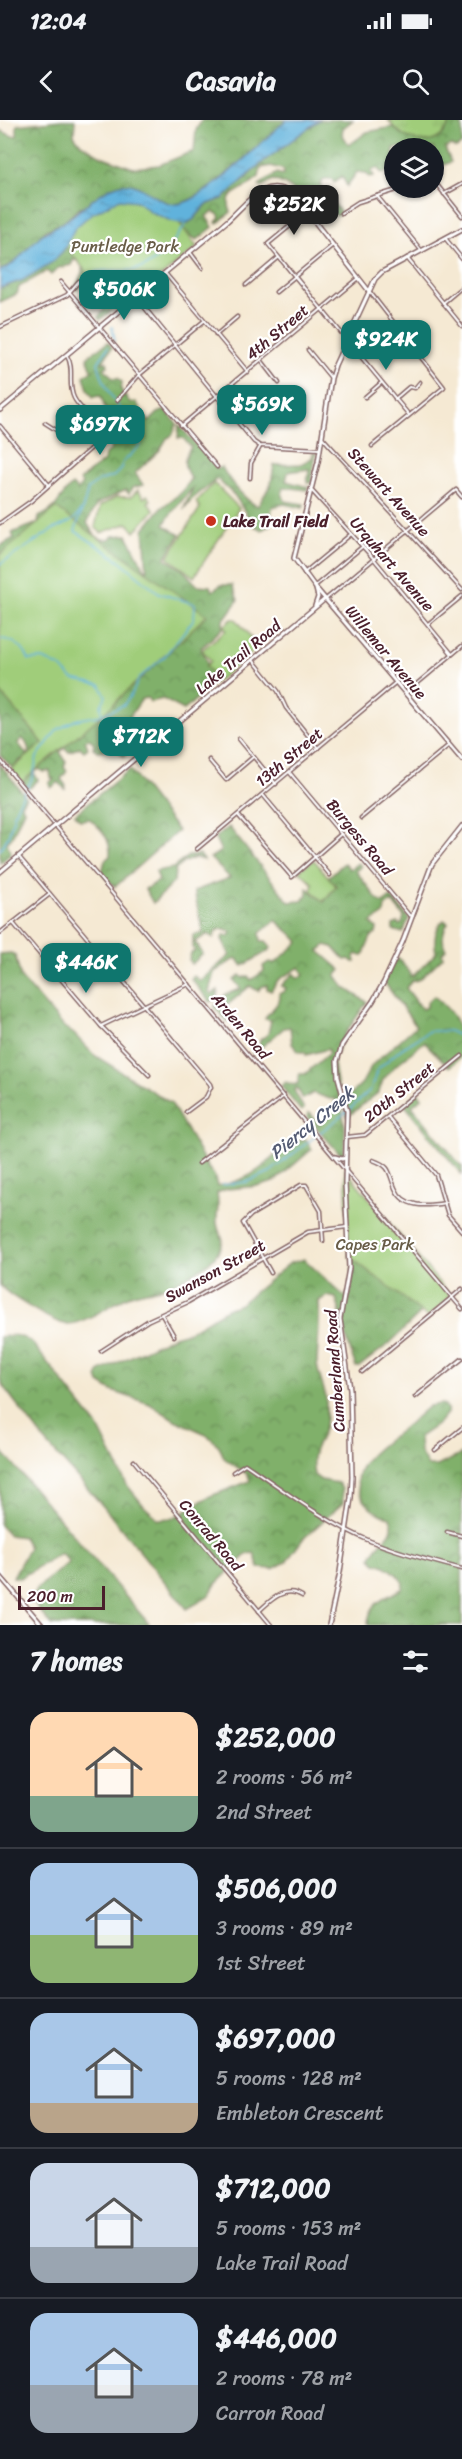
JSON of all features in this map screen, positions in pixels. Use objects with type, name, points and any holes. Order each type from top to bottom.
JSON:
[{"type":"street","points":[[462,184],[444,194],[462,216]]},
{"type":"street","points":[[0,410],[190,252],[257,193],[271,186],[282,188],[292,194],[444,387],[372,446]]},
{"type":"street","points":[[341,213],[358,202],[384,194]]},
{"type":"street","points":[[377,196],[421,250]]},
{"type":"street","points":[[307,212],[268,244],[409,415]]},
{"type":"street","points":[[312,491],[331,378],[375,280],[382,272],[462,229]]},
{"type":"street","points":[[445,238],[462,259]]},
{"type":"street","points":[[276,292],[333,245]]},
{"type":"street","points":[[190,252],[201,268]]},
{"type":"street","points":[[246,285],[279,258]]},
{"type":"street","points":[[407,258],[462,326]]},
{"type":"street","points":[[165,273],[248,372]]},
{"type":"street","name":"4th Street","points":[[182,426],[359,278]]},
{"type":"street","points":[[363,283],[375,280]]},
{"type":"street","points":[[0,327],[70,292],[79,281]]},
{"type":"street","points":[[61,282],[217,467]]},
{"type":"street","points":[[443,303],[462,287]]},
{"type":"street","points":[[136,297],[260,446],[320,449]]},
{"type":"street","points":[[216,334],[237,317]]},
{"type":"street","points":[[117,400],[139,375],[205,321]]},
{"type":"street","points":[[308,350],[331,378]]},
{"type":"street","points":[[0,523],[50,485],[98,442],[100,432],[74,399],[71,387],[72,367],[67,355]]},
{"type":"street","points":[[261,360],[279,383]]},
{"type":"street","points":[[395,399],[409,387],[415,388],[420,382]]},
{"type":"street","points":[[365,397],[382,383]]},
{"type":"street","points":[[45,423],[56,430],[83,409]]},
{"type":"street","points":[[0,426],[50,485]]},
{"type":"street","points":[[100,432],[115,430]]},
{"type":"street","name":"Stewart Avenue","points":[[322,436],[462,590]]},
{"type":"street","points":[[250,478],[251,463],[260,446]]},
{"type":"street","points":[[326,599],[456,490],[462,497]]},
{"type":"street","name":"Urquhart Avenue","points":[[312,491],[374,559],[452,654]]},
{"type":"street","name":"Willemar Avenue","points":[[312,491],[294,558],[315,587],[462,760]]},
{"type":"street","points":[[304,573],[351,534]]},
{"type":"street","points":[[313,609],[317,600],[315,587],[362,547]]},
{"type":"street","points":[[428,624],[462,596]]},
{"type":"street","name":"Lake Trail Road","points":[[0,872],[326,599]]},
{"type":"street","points":[[406,693],[462,646]]},
{"type":"street","points":[[253,660],[278,691],[286,708],[318,748]]},
{"type":"street","name":"13th Street","points":[[197,849],[396,682]]},
{"type":"street","points":[[239,739],[276,784]]},
{"type":"street","points":[[361,818],[449,745]]},
{"type":"street","points":[[209,760],[226,780],[254,757]]},
{"type":"street","name":"Arden Road","points":[[0,760],[462,1310]]},
{"type":"street","name":"Burgess Road","points":[[290,772],[409,915],[413,916]]},
{"type":"street","points":[[263,795],[330,875]]},
{"type":"street","points":[[238,815],[292,877],[342,834]]},
{"type":"street","name":"Cumberland Road","points":[[329,1625],[352,1487],[350,1401],[340,1319],[349,1268],[346,1227],[346,1112],[337,1069],[339,1053],[342,1045],[373,1001],[413,916],[432,864],[462,826]]},
{"type":"street","points":[[18,856],[212,1087],[206,1097],[186,1112]]},
{"type":"street","points":[[0,933],[50,894]]},
{"type":"street","points":[[13,923],[101,1026],[149,1075]]},
{"type":"street","points":[[101,1026],[189,984]]},
{"type":"street","name":"20th Street","points":[[347,1137],[365,1135],[462,1056]]},
{"type":"street","points":[[199,1163],[284,1096]]},
{"type":"street","points":[[388,1117],[436,1175],[448,1215],[462,1231]]},
{"type":"street","points":[[335,1157],[342,1159],[346,1156]]},
{"type":"street","points":[[373,1160],[383,1164],[392,1175],[394,1187],[411,1203],[426,1206],[445,1203]]},
{"type":"street","points":[[271,1273],[244,1228],[245,1219],[302,1185],[306,1185],[320,1207],[323,1241]]},
{"type":"street","name":"Swanson Street","points":[[101,1351],[308,1232],[346,1227]]},
{"type":"street","points":[[362,1372],[462,1288]]},
{"type":"street","points":[[162,1315],[174,1336]]},
{"type":"street","points":[[415,1398],[462,1359]]},
{"type":"street","points":[[435,1450],[462,1428]]},
{"type":"street","name":"Conrad Road","points":[[134,1461],[270,1625]]},
{"type":"street","points":[[233,1472],[245,1464],[305,1505],[370,1541],[411,1556],[462,1569]]},
{"type":"street","points":[[447,1532],[462,1536]]},
{"type":"street","points":[[0,1576],[42,1625]]},
{"type":"street","points":[[259,1611],[276,1596],[284,1593],[297,1593],[302,1596]]},
{"type":"green space","points":[[75,120],[74,135],[81,144],[101,156],[133,168],[159,165],[194,151],[196,130],[202,120],[287,120],[198,196],[184,203],[172,204],[134,185],[78,209],[64,222],[46,230],[17,261],[0,271],[0,130],[17,136],[17,125]]},
{"type":"green space","points":[[319,120],[353,120],[343,128],[342,134],[349,145],[367,132],[393,127],[410,138],[384,138],[384,173],[377,168],[371,171],[374,176],[369,177],[366,173],[357,172],[347,186],[342,176],[334,183],[332,179],[324,179],[320,185],[341,213],[338,216],[329,213],[324,206],[320,207],[316,203],[316,198],[310,195],[306,198],[284,184],[273,180],[261,187],[259,185],[277,173],[283,175],[284,170],[271,166],[261,168],[259,177],[232,196],[229,202],[231,212],[217,224],[220,218],[218,214],[213,212],[206,216],[213,227],[197,240],[189,235],[185,243],[150,279],[100,320],[98,317],[104,310],[88,282],[76,291],[74,289],[82,273],[82,265],[74,259],[71,265],[58,268],[51,275],[47,271],[19,287],[17,294],[0,302],[0,288],[23,280],[47,247],[48,235],[55,230],[61,227],[171,221],[186,223],[193,220],[206,205],[224,198],[260,164]]},
{"type":"green space","points":[[388,120],[452,120],[438,138],[408,138]]},
{"type":"green space","points":[[452,120],[462,120],[462,144],[456,148],[451,145],[445,148],[451,162],[444,165],[444,138],[438,138]]},
{"type":"green space","name":"Puntledge Park","points":[[125,195],[178,221],[197,247],[118,312],[64,244],[82,219],[98,208]]},
{"type":"green space","points":[[108,342],[112,347],[102,363],[107,362],[108,366],[104,368],[113,378],[118,378],[122,382],[121,390],[130,403],[136,402],[149,422],[158,413],[166,410],[177,424],[172,436],[167,438],[160,450],[135,473],[143,485],[132,488],[129,494],[126,490],[97,504],[87,523],[102,539],[127,535],[147,573],[144,529],[161,508],[182,492],[191,478],[186,470],[185,462],[191,447],[183,438],[178,438],[179,425],[217,469],[222,467],[238,490],[258,506],[271,484],[274,465],[301,464],[316,453],[311,483],[307,483],[309,469],[288,472],[286,481],[308,487],[307,490],[283,487],[282,493],[285,501],[304,504],[303,508],[284,504],[272,507],[270,525],[262,530],[254,526],[235,496],[217,479],[191,500],[183,510],[194,486],[164,525],[180,535],[165,558],[183,570],[197,585],[210,586],[212,591],[221,585],[232,585],[238,600],[223,621],[223,628],[201,648],[216,681],[184,710],[163,699],[150,702],[148,698],[142,699],[130,716],[131,722],[128,722],[133,729],[141,728],[146,734],[128,737],[117,727],[112,726],[108,731],[126,753],[125,756],[107,738],[102,743],[105,750],[98,751],[93,748],[94,743],[90,739],[85,740],[88,748],[84,751],[80,747],[69,752],[65,748],[60,752],[66,761],[64,767],[67,771],[61,779],[66,786],[65,789],[58,782],[51,788],[49,783],[54,779],[51,778],[50,771],[43,772],[39,769],[34,773],[38,780],[30,788],[26,787],[14,771],[25,760],[29,752],[22,738],[18,743],[27,755],[12,768],[0,755],[0,546],[14,538],[12,533],[38,523],[39,517],[56,505],[72,485],[77,490],[82,484],[80,480],[104,461],[105,454],[111,450],[112,436],[116,436],[120,443],[130,440],[131,435],[128,431],[139,424],[132,416],[111,424],[111,417],[107,414],[101,396],[93,397],[88,389],[84,376],[92,370],[87,357]]},
{"type":"green space","name":"Lake Trail Field","points":[[214,483],[239,508],[194,577],[168,557],[200,508],[196,502]]},
{"type":"green space","points":[[138,490],[144,498],[147,495],[151,500],[148,502],[154,510],[135,532],[128,523],[101,533],[95,527],[100,506],[116,497],[131,497]]},
{"type":"green space","points":[[56,508],[207,615],[102,715],[22,782],[11,770],[43,743],[0,692],[0,555]]},
{"type":"green space","points":[[232,619],[236,619],[259,647],[218,681],[206,666],[211,661],[202,650],[226,630],[224,626]]},
{"type":"green space","points":[[0,764],[26,797],[21,804],[24,810],[7,843],[11,854],[0,863]]},
{"type":"green space","points":[[130,769],[178,831],[115,887],[102,873],[105,860],[110,856],[105,835],[90,819],[80,820],[75,814]]},
{"type":"green space","points":[[229,827],[289,902],[302,901],[307,895],[307,888],[324,902],[336,886],[328,877],[344,863],[350,869],[358,863],[361,866],[356,871],[377,899],[383,903],[391,897],[409,918],[403,933],[393,930],[393,925],[402,924],[404,917],[392,902],[385,906],[384,914],[371,923],[377,928],[376,934],[371,937],[363,956],[356,954],[354,956],[356,962],[345,960],[332,947],[326,945],[319,951],[341,970],[336,976],[345,988],[367,1002],[345,1034],[333,1059],[345,1127],[344,1154],[340,1154],[307,1117],[308,1113],[311,1114],[319,1125],[334,1111],[336,1099],[313,1093],[303,1099],[297,1088],[294,1090],[304,1109],[301,1111],[281,1086],[286,1082],[294,1085],[298,1083],[299,1074],[305,1074],[329,1053],[328,1049],[306,1055],[305,1052],[299,1052],[292,1044],[290,1027],[284,1028],[253,1054],[252,1051],[268,1034],[271,1020],[265,1019],[279,1001],[279,993],[284,992],[286,988],[281,986],[294,973],[299,978],[304,975],[300,967],[278,980],[271,991],[267,989],[267,985],[258,991],[250,986],[225,1007],[225,1012],[231,1019],[228,1022],[214,1007],[226,994],[241,989],[234,980],[240,975],[243,978],[248,976],[251,980],[264,971],[263,966],[269,962],[275,963],[299,942],[296,938],[276,920],[260,933],[261,941],[266,941],[271,947],[270,950],[243,966],[236,958],[214,972],[209,992],[212,994],[218,990],[217,998],[210,1002],[191,979],[194,976],[200,981],[230,955],[222,939],[223,935],[229,936],[231,931],[224,929],[217,930],[213,938],[208,934],[195,942],[203,954],[192,964],[189,960],[191,953],[195,951],[193,935],[203,933],[194,891],[230,878],[210,858],[221,851],[215,838]]},
{"type":"green space","points":[[200,855],[204,860],[195,858],[184,862],[175,870],[174,882],[153,903],[145,889],[159,881],[156,871],[173,868],[188,856]]},
{"type":"green space","points":[[314,860],[336,886],[323,902],[311,890],[313,884],[299,870]]},
{"type":"green space","points":[[444,920],[448,923],[443,936],[446,949],[442,953],[443,957],[419,980],[412,981],[406,988],[422,1009],[427,1007],[427,1002],[434,996],[448,1009],[457,1022],[462,1056],[449,1067],[424,1042],[395,1066],[383,1080],[379,1092],[347,1117],[345,1104],[349,1096],[362,1083],[372,1065],[416,1026],[384,982],[395,958],[401,960],[412,977],[436,953],[436,935],[438,927]]},
{"type":"green space","points":[[0,954],[15,955],[21,978],[64,1027],[94,1055],[171,1103],[214,1175],[217,1186],[235,1182],[252,1174],[293,1142],[306,1139],[312,1149],[274,1182],[260,1186],[227,1189],[217,1193],[217,1221],[223,1240],[214,1257],[198,1271],[159,1288],[128,1296],[89,1318],[73,1323],[60,1323],[42,1314],[11,1295],[0,1285]]},
{"type":"green space","points":[[418,1092],[422,1098],[412,1106],[462,1167],[462,1175],[404,1104]]},
{"type":"green space","name":"Capes Park","points":[[345,1169],[451,1297],[428,1317],[349,1256]]},
{"type":"green space","points":[[353,1255],[428,1306],[390,1343],[356,1367],[336,1298],[327,1296],[319,1301],[317,1362],[326,1397],[326,1417],[323,1433],[313,1457],[314,1475],[321,1480],[338,1483],[342,1489],[343,1503],[303,1539],[286,1562],[273,1569],[259,1568],[254,1553],[247,1554],[216,1584],[208,1597],[187,1609],[102,1505],[43,1439],[3,1386],[0,1379],[0,1337],[17,1336],[33,1344],[98,1427],[127,1485],[158,1519],[173,1518],[208,1497],[250,1481],[248,1475],[224,1458],[219,1446],[206,1434],[175,1420],[150,1404],[112,1391],[99,1383],[97,1377],[100,1371],[174,1336],[188,1332],[240,1304],[290,1263],[304,1259],[344,1296],[351,1294]]},
{"type":"green space","points":[[442,1404],[448,1412],[438,1424],[419,1437],[420,1452],[428,1466],[437,1466],[462,1454],[462,1625],[368,1625],[374,1606],[402,1589],[403,1583],[392,1570],[376,1563],[371,1558],[373,1552],[392,1529],[392,1523],[390,1517],[375,1511],[364,1500],[357,1479],[360,1470],[372,1453],[429,1406]]},
{"type":"green space","points":[[0,1449],[150,1625],[51,1625],[32,1597],[38,1587],[69,1562],[62,1554],[59,1554],[20,1578],[13,1577],[29,1547],[23,1537],[9,1535],[0,1525]]},
{"type":"water","points":[[287,120],[319,120],[260,164],[224,198],[206,205],[193,220],[186,224],[171,221],[151,212],[137,201],[120,199],[91,214],[75,228],[63,251],[51,263],[23,280],[0,288],[0,271],[16,261],[43,234],[64,222],[105,191],[121,184],[130,184],[167,202],[175,204],[187,201],[217,183]]},
{"type":"waterway","points":[[111,307],[106,291],[94,276],[96,272],[134,270],[151,263],[164,252],[186,224]]},
{"type":"waterway","points":[[112,327],[115,341]]},
{"type":"waterway","points":[[84,504],[88,489],[99,481],[114,476],[120,470],[123,462],[140,446],[140,438],[110,394],[101,374],[98,363],[108,347]]},
{"type":"waterway","points":[[0,850],[8,837],[16,808],[33,777],[37,757],[57,730],[75,720],[102,715],[124,705],[139,678],[164,657],[194,619],[195,604],[159,593],[119,560],[75,531],[84,504]]},
{"type":"waterway","points":[[0,564],[53,529],[70,522],[80,511]]},
{"type":"waterway","points":[[0,639],[18,645],[29,660],[43,659],[62,668],[72,679],[100,685],[106,696],[101,706],[102,714]]},
{"type":"waterway","name":"Piercy Creek","points":[[221,1185],[247,1182],[270,1172],[350,1109],[371,1089],[377,1070],[401,1049],[429,1031],[449,1031],[462,1037]]},
{"type":"place","name":"Lake Trail Field","points":[[211,521]]}]
